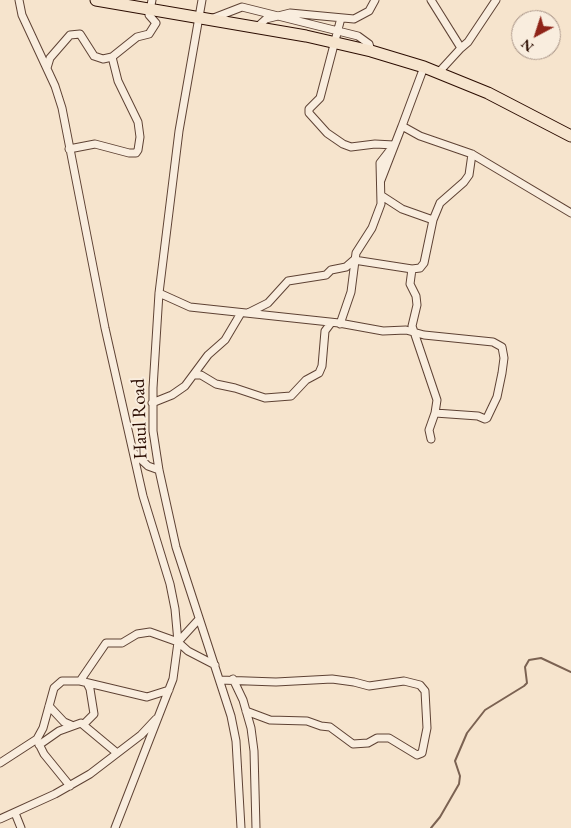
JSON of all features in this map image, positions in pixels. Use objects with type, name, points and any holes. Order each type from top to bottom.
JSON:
[{"type":"main road","points":[[96,0],[151,5],[199,18],[256,28],[336,37],[371,51],[439,72],[521,108],[571,136]]},
{"type":"street","points":[[19,0],[22,15],[47,68],[62,108],[69,149],[80,192],[105,328],[148,517],[170,584],[178,642],[173,679],[115,828]]},
{"type":"street","name":"Haul Road","points":[[202,0],[179,130],[159,293],[152,403],[153,437],[176,547],[220,680],[236,741],[241,828]]},
{"type":"street","points":[[256,28],[259,23],[279,15],[302,14],[354,19],[365,14],[375,0]]},
{"type":"street","points":[[432,0],[461,48]]},
{"type":"street","points":[[439,72],[468,42],[496,0]]},
{"type":"street","points":[[47,68],[54,53],[67,37],[78,33],[94,56],[103,59],[112,57],[137,37],[145,36],[152,30],[156,23],[149,15],[151,5]]},
{"type":"street","points":[[199,18],[239,6],[279,15],[336,37]]},
{"type":"street","points":[[341,18],[320,98],[310,109],[309,113],[327,133],[343,144],[351,147],[375,144],[394,145]]},
{"type":"street","points":[[37,47],[54,53]]},
{"type":"street","points":[[69,149],[94,144],[129,153],[138,150],[140,137],[138,122],[118,81],[112,57]]},
{"type":"street","points":[[340,324],[351,292],[357,249],[378,215],[382,196],[380,163],[394,145],[424,67]]},
{"type":"street","points":[[402,126],[420,136],[472,154],[571,213]]},
{"type":"street","points":[[354,260],[412,269],[420,268],[424,263],[433,220],[440,203],[464,182],[469,175],[472,154]]},
{"type":"street","points":[[382,196],[402,209],[433,220]]},
{"type":"street","points":[[152,403],[172,395],[194,375],[208,354],[225,340],[244,313],[268,303],[288,281],[326,275],[331,270],[346,268],[354,260]]},
{"type":"street","points":[[412,269],[410,284],[416,296],[417,305],[412,322],[435,394],[435,413],[429,430],[431,439]]},
{"type":"street","points":[[159,293],[190,307],[340,324],[383,331],[406,330],[493,342],[500,345],[504,351],[502,374],[497,397],[488,418],[485,420],[478,416],[435,413]]},
{"type":"street","points":[[194,375],[201,375],[216,384],[265,398],[291,396],[306,380],[319,373],[322,366],[325,331],[331,323]]},
{"type":"street","points":[[134,453],[148,466],[159,470]]},
{"type":"street","points":[[178,642],[199,619]]},
{"type":"street","points":[[84,682],[106,643],[122,643],[142,632],[150,632],[178,642],[188,651],[215,665]]},
{"type":"street","points":[[232,679],[246,711],[254,751],[256,828]]},
{"type":"street","points":[[220,680],[276,682],[332,679],[369,686],[404,680],[420,685],[425,691],[427,728],[422,753],[417,755],[389,738],[377,738],[368,743],[353,744],[330,727],[307,721],[270,720],[246,711]]},
{"type":"street","points":[[0,763],[71,725],[84,724],[94,714],[90,689],[84,682]]},
{"type":"street","points":[[38,742],[54,688],[58,684],[84,682],[147,697],[169,690]]},
{"type":"street","points":[[49,706],[64,722],[71,725]]},
{"type":"street","points":[[0,819],[70,786],[141,735],[158,718]]},
{"type":"street","points":[[84,724],[117,753]]},
{"type":"street","points":[[38,742],[70,786]]},
{"type":"street","points":[[14,814],[21,828]]},
{"type":"waterway","points":[[431,828],[440,817],[459,784],[460,776],[455,761],[467,733],[485,710],[527,683],[525,667],[529,660],[541,658],[571,672]]}]
